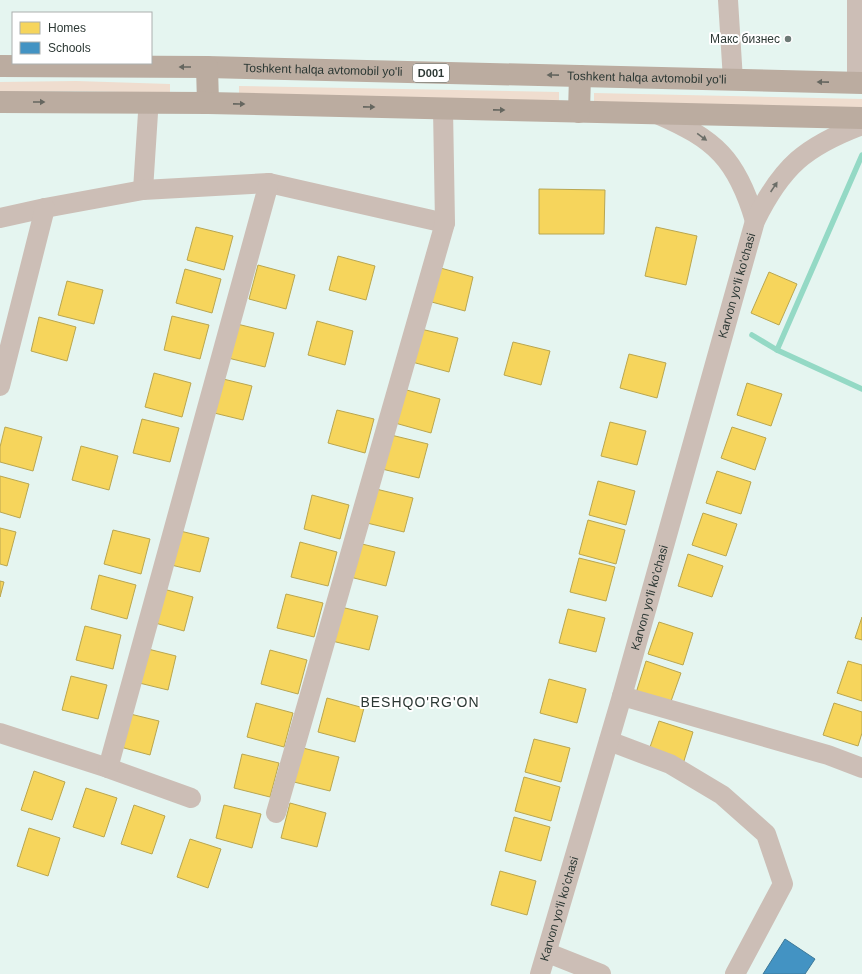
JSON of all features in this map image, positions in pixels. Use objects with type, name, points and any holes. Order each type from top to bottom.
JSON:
[{"type":"highway","name":"Toshkent halqa avtomobil yo'li","points":[[0,66],[207,67],[860,83]]},
{"type":"highway","points":[[207,67],[208,103]]},
{"type":"highway","points":[[579,112],[580,76]]},
{"type":"highway","points":[[0,102],[208,103],[862,118]]},
{"type":"street","points":[[728,0],[733,80]]},
{"type":"street","points":[[857,0],[860,83]]},
{"type":"street","points":[[276,813],[445,224],[443,109]]},
{"type":"street","points":[[655,113],[684,126],[713,144],[729,162],[742,182],[755,221]]},
{"type":"street","points":[[143,190],[148,114]]},
{"type":"street","name":"Karvon yo‘li ko'chasi","points":[[540,974],[548,953],[622,696],[755,221],[776,183],[803,156],[819,143],[862,124]]},
{"type":"street","points":[[0,218],[143,190],[269,184],[445,224]]},
{"type":"street","points":[[108,768],[269,184]]},
{"type":"street","points":[[0,386],[45,208]]},
{"type":"street","points":[[622,696],[828,755],[862,768]]},
{"type":"street","points":[[0,733],[108,768],[191,798]]},
{"type":"street","points":[[609,741],[670,764],[722,795],[766,834],[783,884],[735,974]]},
{"type":"street","points":[[548,953],[601,974]]},
{"type":"shaded area","points":[[76,81],[170,84],[170,93],[75,91],[0,92],[0,82]]},
{"type":"shaded area","points":[[239,86],[559,92],[559,103],[239,97]]},
{"type":"shaded area","points":[[594,93],[862,99],[862,110],[594,104]]},
{"type":"building: Homes","points":[[539,189],[605,190],[604,234],[539,234]]},
{"type":"building: Homes","points":[[196,227],[233,236],[224,270],[187,260]]},
{"type":"building: Homes","points":[[656,227],[697,236],[686,285],[645,276]]},
{"type":"building: Homes","points":[[338,256],[375,266],[366,300],[329,290]]},
{"type":"building: Homes","points":[[258,265],[295,275],[286,309],[249,299]]},
{"type":"building: Homes","points":[[437,267],[473,277],[465,311],[428,301]]},
{"type":"building: Homes","points":[[185,269],[221,279],[212,313],[176,303]]},
{"type":"building: Homes","points":[[769,272],[797,284],[779,325],[751,313]]},
{"type":"building: Homes","points":[[67,281],[103,290],[94,324],[58,315]]},
{"type":"building: Homes","points":[[172,316],[209,325],[200,359],[164,350]]},
{"type":"building: Homes","points":[[39,317],[76,327],[67,361],[31,351]]},
{"type":"building: Homes","points":[[317,321],[353,331],[345,365],[308,355]]},
{"type":"building: Homes","points":[[237,324],[274,333],[265,367],[228,358]]},
{"type":"building: Homes","points":[[421,329],[458,338],[449,372],[412,362]]},
{"type":"building: Homes","points":[[513,342],[550,351],[541,385],[504,375]]},
{"type":"building: Homes","points":[[629,354],[666,363],[657,398],[620,388]]},
{"type":"building: Homes","points":[[154,373],[191,383],[182,417],[145,407]]},
{"type":"building: Homes","points":[[215,377],[252,386],[243,420],[206,411]]},
{"type":"building: Homes","points":[[747,383],[782,394],[771,426],[737,415]]},
{"type":"building: Homes","points":[[403,389],[440,399],[431,433],[395,423]]},
{"type":"building: Homes","points":[[337,410],[374,419],[365,453],[328,443]]},
{"type":"building: Homes","points":[[142,419],[179,428],[170,462],[133,453]]},
{"type":"building: Homes","points":[[610,422],[646,431],[637,465],[601,456]]},
{"type":"building: Homes","points":[[5,427],[42,437],[33,471],[0,462],[0,447]]},
{"type":"building: Homes","points":[[732,427],[766,438],[755,470],[721,458]]},
{"type":"building: Homes","points":[[391,435],[428,444],[419,478],[382,469]]},
{"type":"building: Homes","points":[[81,446],[118,456],[109,490],[72,480]]},
{"type":"building: Homes","points":[[717,471],[751,482],[741,514],[706,503]]},
{"type":"building: Homes","points":[[0,476],[29,484],[20,518],[0,512]]},
{"type":"building: Homes","points":[[598,481],[635,491],[626,525],[589,515]]},
{"type":"building: Homes","points":[[376,489],[413,498],[404,532],[367,523]]},
{"type":"building: Homes","points":[[312,495],[349,505],[340,539],[304,529]]},
{"type":"building: Homes","points":[[703,513],[737,524],[726,556],[692,545]]},
{"type":"building: Homes","points":[[588,520],[625,530],[616,564],[579,554]]},
{"type":"building: Homes","points":[[0,528],[16,532],[7,566],[0,564]]},
{"type":"building: Homes","points":[[172,529],[209,538],[200,572],[163,563]]},
{"type":"building: Homes","points":[[113,530],[150,539],[141,574],[104,564]]},
{"type":"building: Homes","points":[[300,542],[337,552],[328,586],[291,577]]},
{"type":"building: Homes","points":[[358,543],[395,552],[386,586],[350,577]]},
{"type":"building: Homes","points":[[688,554],[723,566],[712,597],[678,586]]},
{"type":"building: Homes","points":[[579,558],[615,567],[606,601],[570,592]]},
{"type":"building: Homes","points":[[99,575],[136,585],[127,619],[91,609]]},
{"type":"building: Homes","points":[[0,581],[4,582],[0,597]]},
{"type":"building: Homes","points":[[156,587],[193,597],[184,631],[148,621]]},
{"type":"building: Homes","points":[[286,594],[323,603],[314,637],[277,628]]},
{"type":"building: Homes","points":[[341,607],[378,616],[369,650],[332,641]]},
{"type":"building: Homes","points":[[568,609],[605,618],[596,652],[559,643]]},
{"type":"building: Homes","points":[[862,617],[862,640],[855,638]]},
{"type":"building: Homes","points":[[659,622],[693,633],[683,665],[648,654]]},
{"type":"building: Homes","points":[[85,626],[121,635],[113,669],[76,660]]},
{"type":"building: Homes","points":[[140,647],[176,656],[168,690],[131,681]]},
{"type":"building: Homes","points":[[270,650],[307,660],[298,694],[261,684]]},
{"type":"building: Homes","points":[[646,661],[681,673],[670,704],[636,693]]},
{"type":"building: Homes","points":[[848,661],[862,665],[862,701],[837,693]]},
{"type":"building: Homes","points":[[71,676],[107,685],[98,719],[62,710]]},
{"type":"building: Homes","points":[[549,679],[586,689],[577,723],[540,713]]},
{"type":"building: Homes","points":[[327,698],[364,708],[355,742],[318,732]]},
{"type":"building: Homes","points":[[256,703],[293,713],[284,747],[247,737]]},
{"type":"building: Homes","points":[[834,703],[862,712],[862,733],[858,746],[823,735]]},
{"type":"building: Homes","points":[[122,712],[159,721],[150,755],[113,745]]},
{"type":"building: Homes","points":[[659,721],[693,732],[683,764],[648,753]]},
{"type":"building: Homes","points":[[534,739],[570,748],[561,782],[525,772]]},
{"type":"building: Homes","points":[[303,748],[339,757],[330,791],[294,782]]},
{"type":"building: Homes","points":[[242,754],[279,763],[270,797],[234,788]]},
{"type":"building: Homes","points":[[34,771],[65,782],[52,820],[21,810]]},
{"type":"building: Homes","points":[[524,777],[560,787],[551,821],[515,811]]},
{"type":"building: Homes","points":[[86,788],[117,798],[104,837],[73,827]]},
{"type":"building: Homes","points":[[290,803],[326,813],[317,847],[281,838]]},
{"type":"building: Homes","points":[[134,805],[165,816],[152,854],[121,844]]},
{"type":"building: Homes","points":[[224,805],[261,814],[252,848],[216,838]]},
{"type":"building: Homes","points":[[514,817],[550,827],[541,861],[505,851]]},
{"type":"building: Homes","points":[[29,828],[60,838],[48,876],[17,866]]},
{"type":"building: Homes","points":[[190,839],[221,849],[208,888],[177,877]]},
{"type":"building: Homes","points":[[500,871],[536,881],[527,915],[491,905]]},
{"type":"building: Schools","points":[[785,939],[815,959],[805,974],[763,974]]},
{"type":"waterway","points":[[777,350],[862,155]]},
{"type":"waterway","points":[[752,335],[777,350],[862,389]]},
{"type":"place","name":"Макс бизнес","points":[[788,39]]},
{"type":"district","name":"BESHQO'RG'ON","points":[[420,702]]}]
